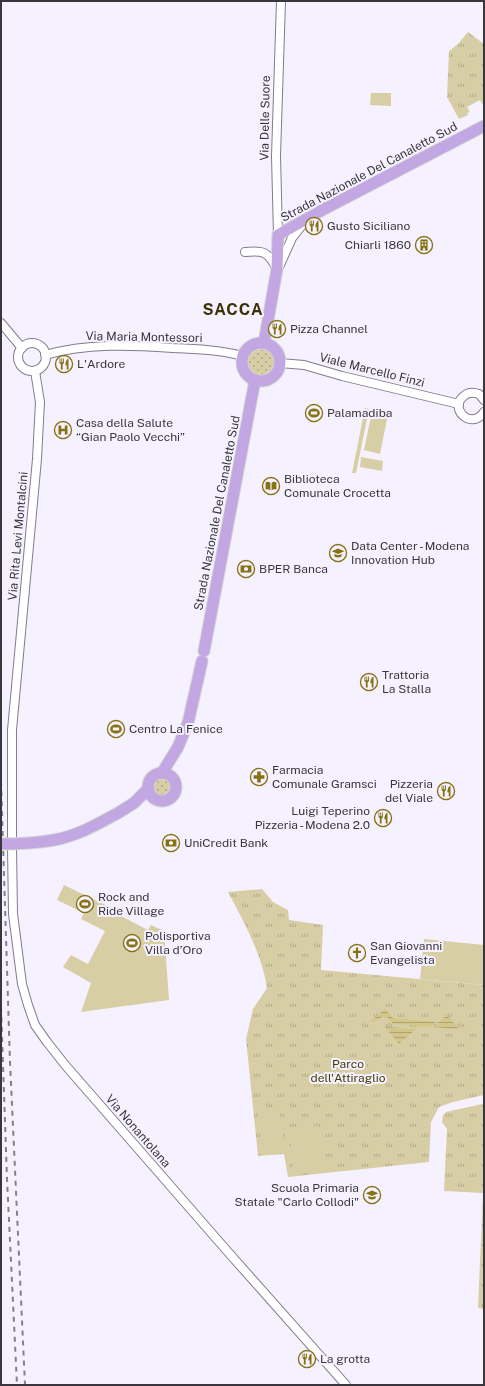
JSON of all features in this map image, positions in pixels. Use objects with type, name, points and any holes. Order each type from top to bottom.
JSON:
[{"type":"main road","name":"Strada Nazionale Del Canaletto Sud","points":[[264,343],[277,269],[278,235],[324,209],[484,126]]},
{"type":"main road","points":[[256,343],[264,343],[274,349],[278,355],[280,363],[273,376],[264,380],[255,380],[245,372],[242,364],[243,356],[250,347],[256,343]]},
{"type":"main road","name":"Strada Nazionale Del Canaletto Sud","points":[[162,773],[178,747],[188,723],[203,656],[255,380]]},
{"type":"main road","points":[[162,773],[170,775],[176,784],[175,792],[169,799],[161,801],[154,798],[150,794],[148,784],[150,778],[154,775],[162,773]]},
{"type":"main road","points":[[6,846],[63,838],[88,829],[134,803],[148,788]]},
{"type":"main road","points":[[134,803],[154,798]]},
{"type":"street","name":"Via Delle Suore","points":[[278,235],[276,148],[281,1]]},
{"type":"street","points":[[277,269],[292,238],[297,230],[308,219]]},
{"type":"street","points":[[245,252],[264,252],[271,257],[277,269]]},
{"type":"street","points":[[1,323],[22,348]]},
{"type":"street","points":[[29,344],[36,344],[42,348],[45,355],[43,365],[34,371],[27,370],[21,365],[18,358],[18,354],[22,348],[29,344]]},
{"type":"street","name":"Via Maria Montessori","points":[[45,355],[72,348],[149,346],[224,351],[243,356]]},
{"type":"street","name":"Viale Marcello Finzi","points":[[280,363],[304,365],[342,376],[459,404]]},
{"type":"street","name":"Via Rita Levi Montalcini","points":[[6,846],[12,730],[26,587],[40,402],[34,371]]},
{"type":"street","points":[[484,400],[479,394],[469,393],[462,397],[459,404],[462,415],[468,419],[476,419],[484,412]]},
{"type":"street","name":"Via Nonantolana","points":[[6,846],[22,984],[35,1024],[52,1048],[103,1109],[346,1385]]},
{"type":"green space","points":[[468,32],[484,44],[484,103],[482,104],[480,100],[467,107],[470,112],[467,113],[468,115],[459,119],[447,97],[449,51],[458,44]]},
{"type":"green space","points":[[371,93],[391,93],[391,106],[370,105]]},
{"type":"green space","points":[[260,347],[270,352],[275,362],[270,372],[260,377],[250,372],[245,362],[250,352]]},
{"type":"green space","points":[[365,408],[369,409],[356,473],[352,473]]},
{"type":"green space","points":[[371,416],[387,419],[380,454],[364,450]]},
{"type":"green space","points":[[361,457],[383,461],[382,471],[360,467]]},
{"type":"green space","points":[[162,777],[168,780],[171,786],[168,792],[162,795],[156,792],[153,786],[156,780]]},
{"type":"green space","name":"Polisportiva Villa d’Oro","points":[[64,885],[122,913],[121,916],[148,930],[151,925],[164,931],[169,1000],[81,1012],[91,983],[63,967],[71,955],[88,964],[105,931],[81,919],[84,913],[57,900]]},
{"type":"green space","name":"Parco dell'Attiraglio","points":[[262,889],[273,902],[288,910],[289,920],[323,925],[321,970],[484,985],[484,1095],[453,1102],[439,1107],[431,1122],[429,1162],[288,1177],[284,1154],[258,1156],[246,1039],[253,1009],[267,988],[265,975],[257,951],[228,892]]},
{"type":"green space","points":[[424,939],[484,945],[484,985],[420,979]]},
{"type":"green space","points":[[482,1104],[484,1107],[484,1309],[478,1308],[483,1193],[444,1191],[447,1129],[442,1122],[443,1115],[446,1112]]},
{"type":"green space","points":[[279,1109],[284,1147],[262,1149],[257,1111]]},
{"type":"green space","points":[[318,1126],[323,1169],[294,1173],[289,1129]]},
{"type":"shaded area","points":[[385,1009],[393,1018],[436,1022],[429,1027],[413,1026],[412,1024],[393,1024],[387,1017],[382,1017],[375,1022],[370,1022]]},
{"type":"shaded area","points":[[447,1015],[459,1029],[433,1027]]},
{"type":"shaded area","points":[[385,1027],[416,1029],[399,1044]]},
{"type":"railway","points":[[1,738],[1,770]]},
{"type":"railway","points":[[1,781],[10,1062],[25,1385]]},
{"type":"railway","points":[[1,1007],[7,1179],[17,1385]]},
{"type":"place","name":"Gusto Siciliano","points":[[314,226]]},
{"type":"place","name":"Chiarli 1860","points":[[424,245]]},
{"type":"place","name":"Pizza Channel","points":[[277,329]]},
{"type":"place","name":"L'Ardore","points":[[64,364]]},
{"type":"place","name":"Palamadiba","points":[[314,413]]},
{"type":"place","name":"Casa della Salute “Gian Paolo Vecchi”","points":[[63,430]]},
{"type":"place","name":"Biblioteca Comunale Crocetta","points":[[271,486]]},
{"type":"place","name":"Data Center - Modena Innovation Hub","points":[[338,553]]},
{"type":"place","name":"BPER Banca","points":[[246,569]]},
{"type":"place","name":"Trattoria La Stalla","points":[[369,682]]},
{"type":"place","name":"Centro La Fenice","points":[[116,729]]},
{"type":"place","name":"Farmacia Comunale Gramsci","points":[[259,777]]},
{"type":"place","name":"Pizzeria del Viale","points":[[446,791]]},
{"type":"place","name":"Luigi Teperino Pizzeria - Modena 2.0","points":[[383,818]]},
{"type":"place","name":"UniCredit Bank","points":[[171,843]]},
{"type":"place","name":"Rock and Ride Village","points":[[85,904]]},
{"type":"place","name":"Polisportiva Villa d’Oro","points":[[132,943]]},
{"type":"place","name":"San Giovanni Evangelista","points":[[357,953]]},
{"type":"place","name":"Scuola Primaria Statale \"Carlo Collodi\"","points":[[372,1195]]},
{"type":"place","name":"La grotta","points":[[307,1359]]},
{"type":"district","name":"SACCA","points":[[233,309]]}]
